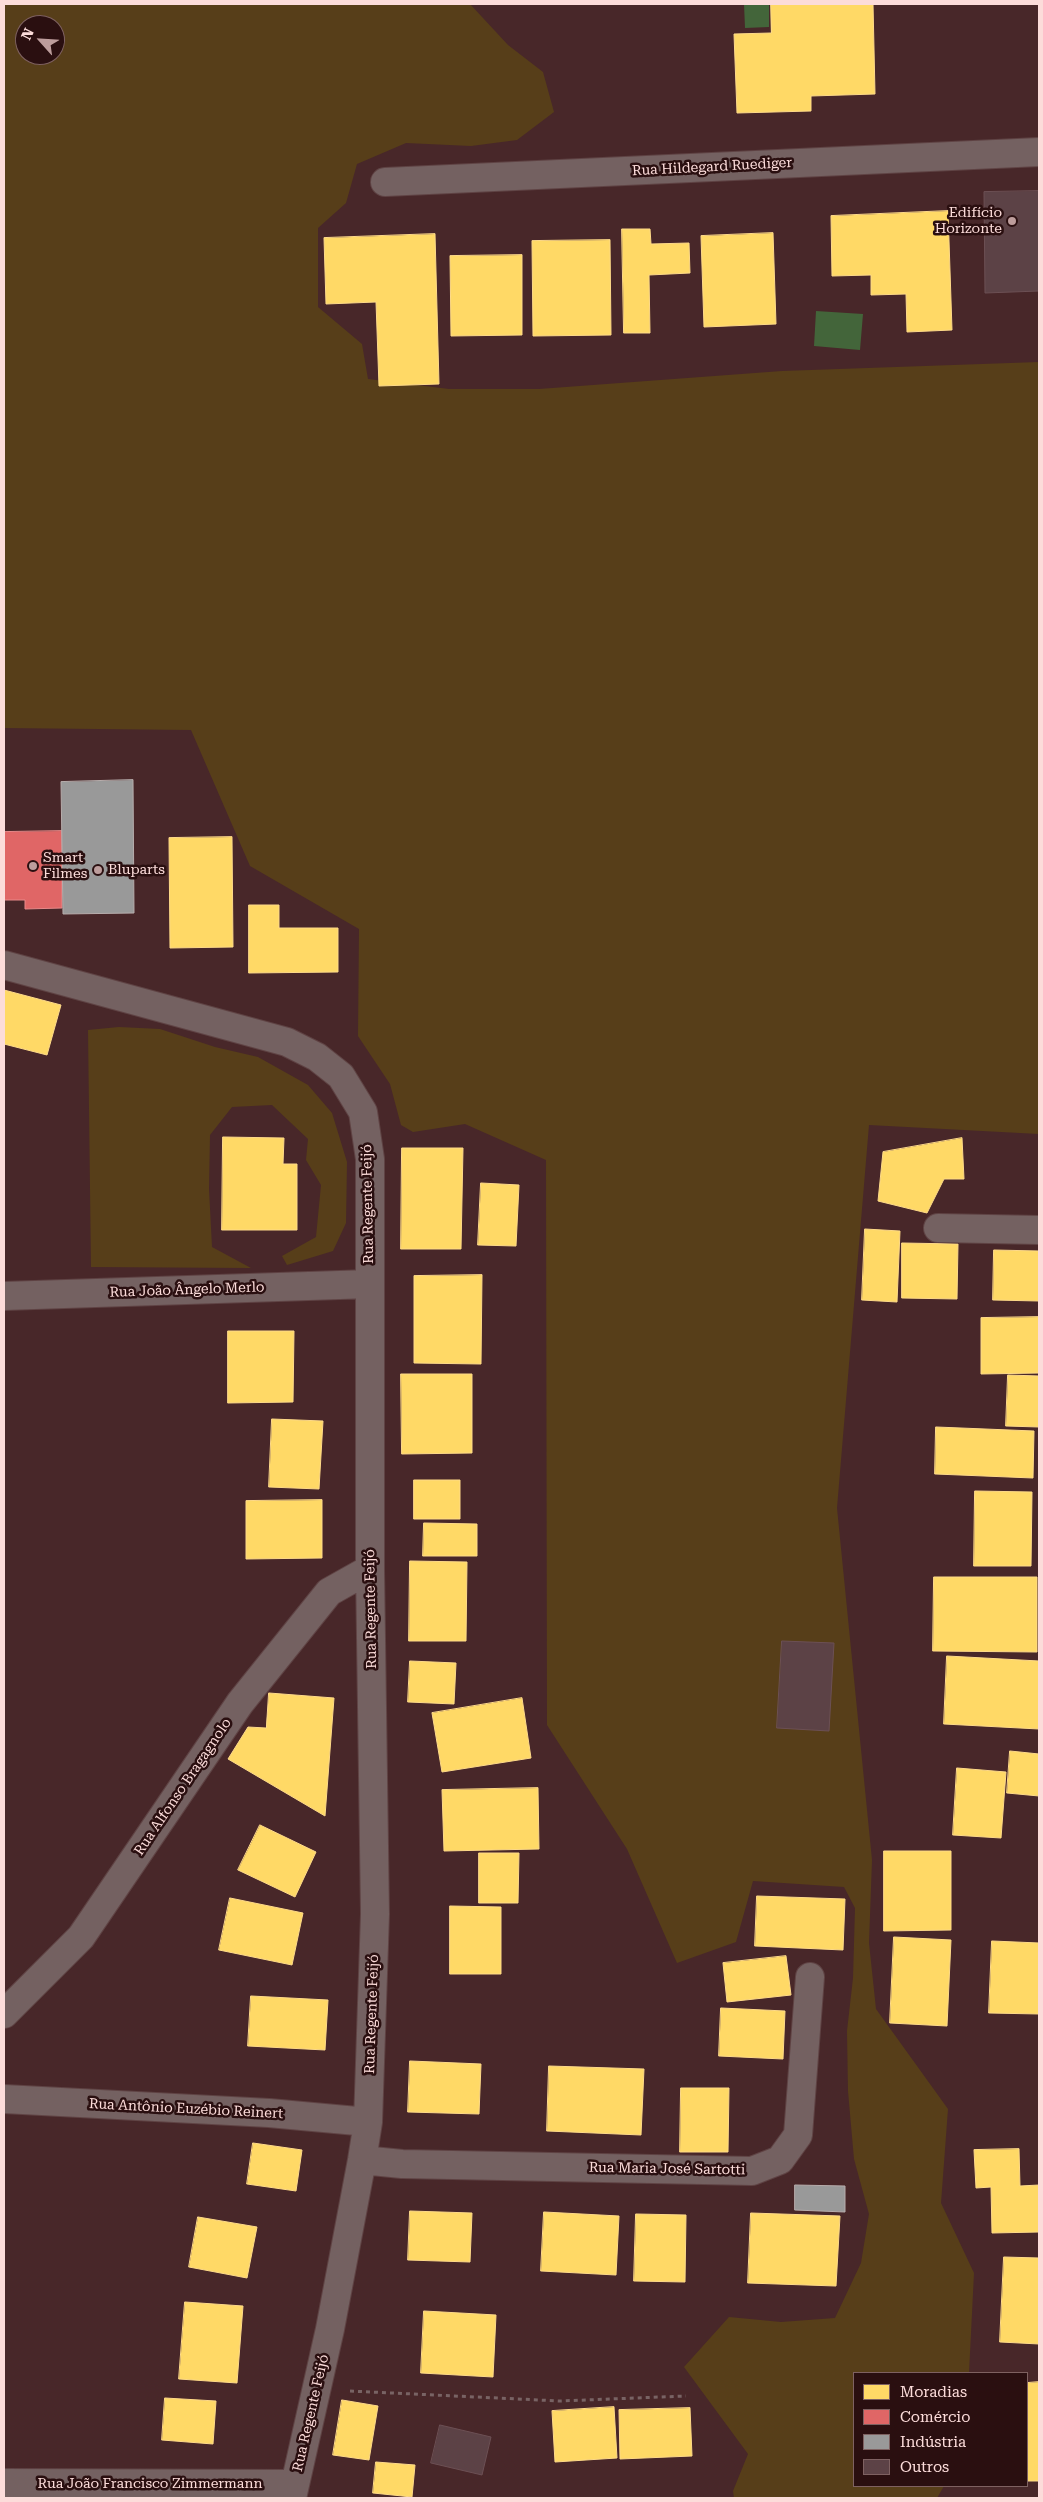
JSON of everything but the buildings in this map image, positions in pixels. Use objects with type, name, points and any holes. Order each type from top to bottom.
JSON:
[{"type":"street","name":"Rua Hildegard Ruediger","points":[[385,182],[1039,152]]},
{"type":"street","name":"Rua Regente Feijó","points":[[4,965],[287,1042],[318,1057],[341,1076],[363,1112],[370,1159],[370,1569],[375,1914],[368,2122],[317,2390],[294,2491]]},
{"type":"street","points":[[938,1228],[1039,1230]]},
{"type":"street","name":"Rua João Ângelo Merlo","points":[[4,1296],[370,1284]]},
{"type":"street","name":"Rua Alfonso Bragagnolo","points":[[4,2014],[81,1936],[240,1703],[329,1592],[370,1569]]},
{"type":"street","name":"Rua Maria José Sartotti","points":[[362,2160],[402,2164],[752,2171],[780,2160],[798,2135],[810,1977]]},
{"type":"street","name":"Rua Antônio Euzébio Reinert","points":[[4,2099],[269,2113],[368,2122]]},
{"type":"street","name":"Rua João Francisco Zimmermann","points":[[4,2483],[294,2491]]},
{"type":"path","points":[[317,2390],[560,2401],[686,2396]]},
{"type":"shaded area","points":[[4,4],[470,4],[508,45],[543,72],[554,112],[517,140],[471,146],[406,143],[357,164],[346,203],[318,228],[318,307],[362,344],[368,379],[449,389],[539,389],[782,371],[1039,362],[1039,1134],[869,1125],[837,1508],[872,1860],[869,1943],[876,2009],[948,2109],[941,2203],[974,2273],[969,2372],[853,2372],[853,2487],[943,2487],[937,2498],[734,2498],[733,2491],[748,2454],[684,2367],[729,2317],[781,2322],[835,2318],[861,2263],[869,2214],[854,2159],[848,2091],[847,2031],[853,1978],[855,1908],[844,1887],[753,1881],[736,1942],[677,1963],[627,1849],[547,1725],[546,1160],[465,1124],[413,1132],[401,1125],[390,1084],[358,1036],[359,929],[250,866],[191,730],[4,728]]},
{"type":"shaded area","points":[[744,4],[769,4],[769,27],[745,28]]},
{"type":"shaded area","points":[[816,311],[863,314],[860,350],[814,346]]},
{"type":"shaded area","points":[[119,1027],[160,1029],[215,1047],[258,1057],[308,1085],[332,1113],[347,1162],[346,1223],[333,1251],[287,1265],[282,1256],[316,1237],[321,1185],[306,1160],[308,1139],[272,1105],[232,1107],[210,1135],[209,1189],[212,1247],[251,1268],[91,1267],[88,1030]]},
{"type":"place","name":"Edifício Horizonte","points":[[1012,221]]},
{"type":"place","name":"Smart Filmes","points":[[33,866]]},
{"type":"place","name":"Bluparts","points":[[98,870]]}]
